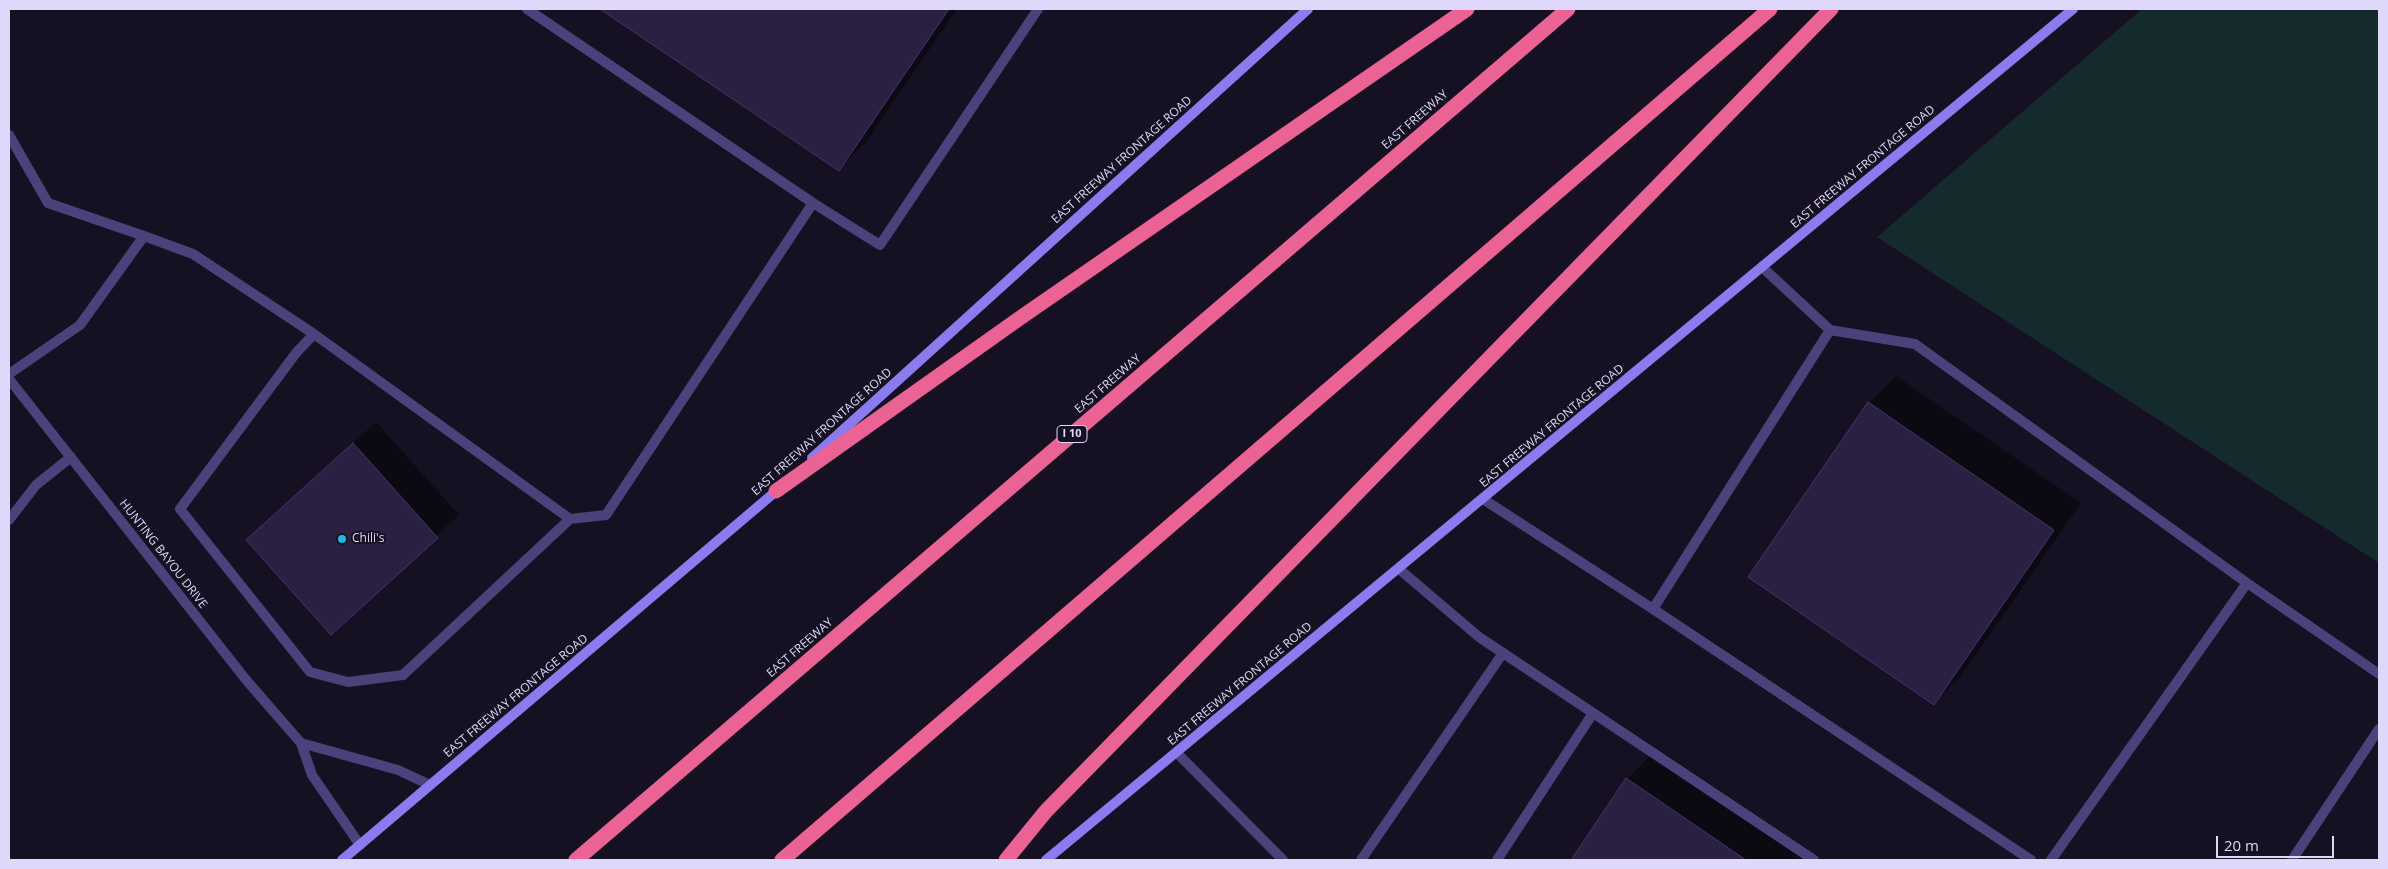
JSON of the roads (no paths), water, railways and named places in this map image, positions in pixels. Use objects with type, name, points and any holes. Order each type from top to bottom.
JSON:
[{"type":"highway","points":[[776,491],[1020,318],[1467,9]]},
{"type":"highway","name":"EAST FREEWAY","points":[[576,860],[1568,9]]},
{"type":"highway","points":[[782,860],[1770,9]]},
{"type":"highway","points":[[1006,860],[1046,811],[1831,9]]},
{"type":"main road","name":"EAST FREEWAY FRONTAGE ROAD","points":[[342,860],[776,491],[1308,9]]},
{"type":"main road","name":"EAST FREEWAY FRONTAGE ROAD","points":[[1046,860],[2073,9]]},
{"type":"street","points":[[528,9],[813,203],[880,245],[1038,9]]},
{"type":"street","points":[[9,135],[48,204],[193,254],[314,334],[570,519]]},
{"type":"street","points":[[314,334],[296,353],[180,509],[310,672],[348,682],[403,675],[570,519],[606,514],[813,203]]},
{"type":"street","points":[[9,374],[80,325],[144,236]]},
{"type":"street","points":[[1762,267],[1830,330],[1915,344],[2247,583],[2379,674]]},
{"type":"street","points":[[1653,608],[1830,330]]},
{"type":"street","name":"HUNTING BAYOU DRIVE","points":[[9,378],[247,681],[301,743],[312,775],[360,845]]},
{"type":"street","points":[[9,520],[36,485],[71,457]]},
{"type":"street","points":[[1483,499],[1653,608],[2031,860]]},
{"type":"street","points":[[1399,569],[1473,632],[1814,860]]},
{"type":"street","points":[[2051,860],[2247,583]]},
{"type":"street","points":[[1361,860],[1503,653]]},
{"type":"street","points":[[1497,860],[1593,713]]},
{"type":"street","points":[[2292,860],[2379,728]]},
{"type":"street","points":[[301,743],[398,770],[430,786]]},
{"type":"street","points":[[1177,753],[1283,860]]},
{"type":"place","name":"Chili's","points":[[342,539]]}]
